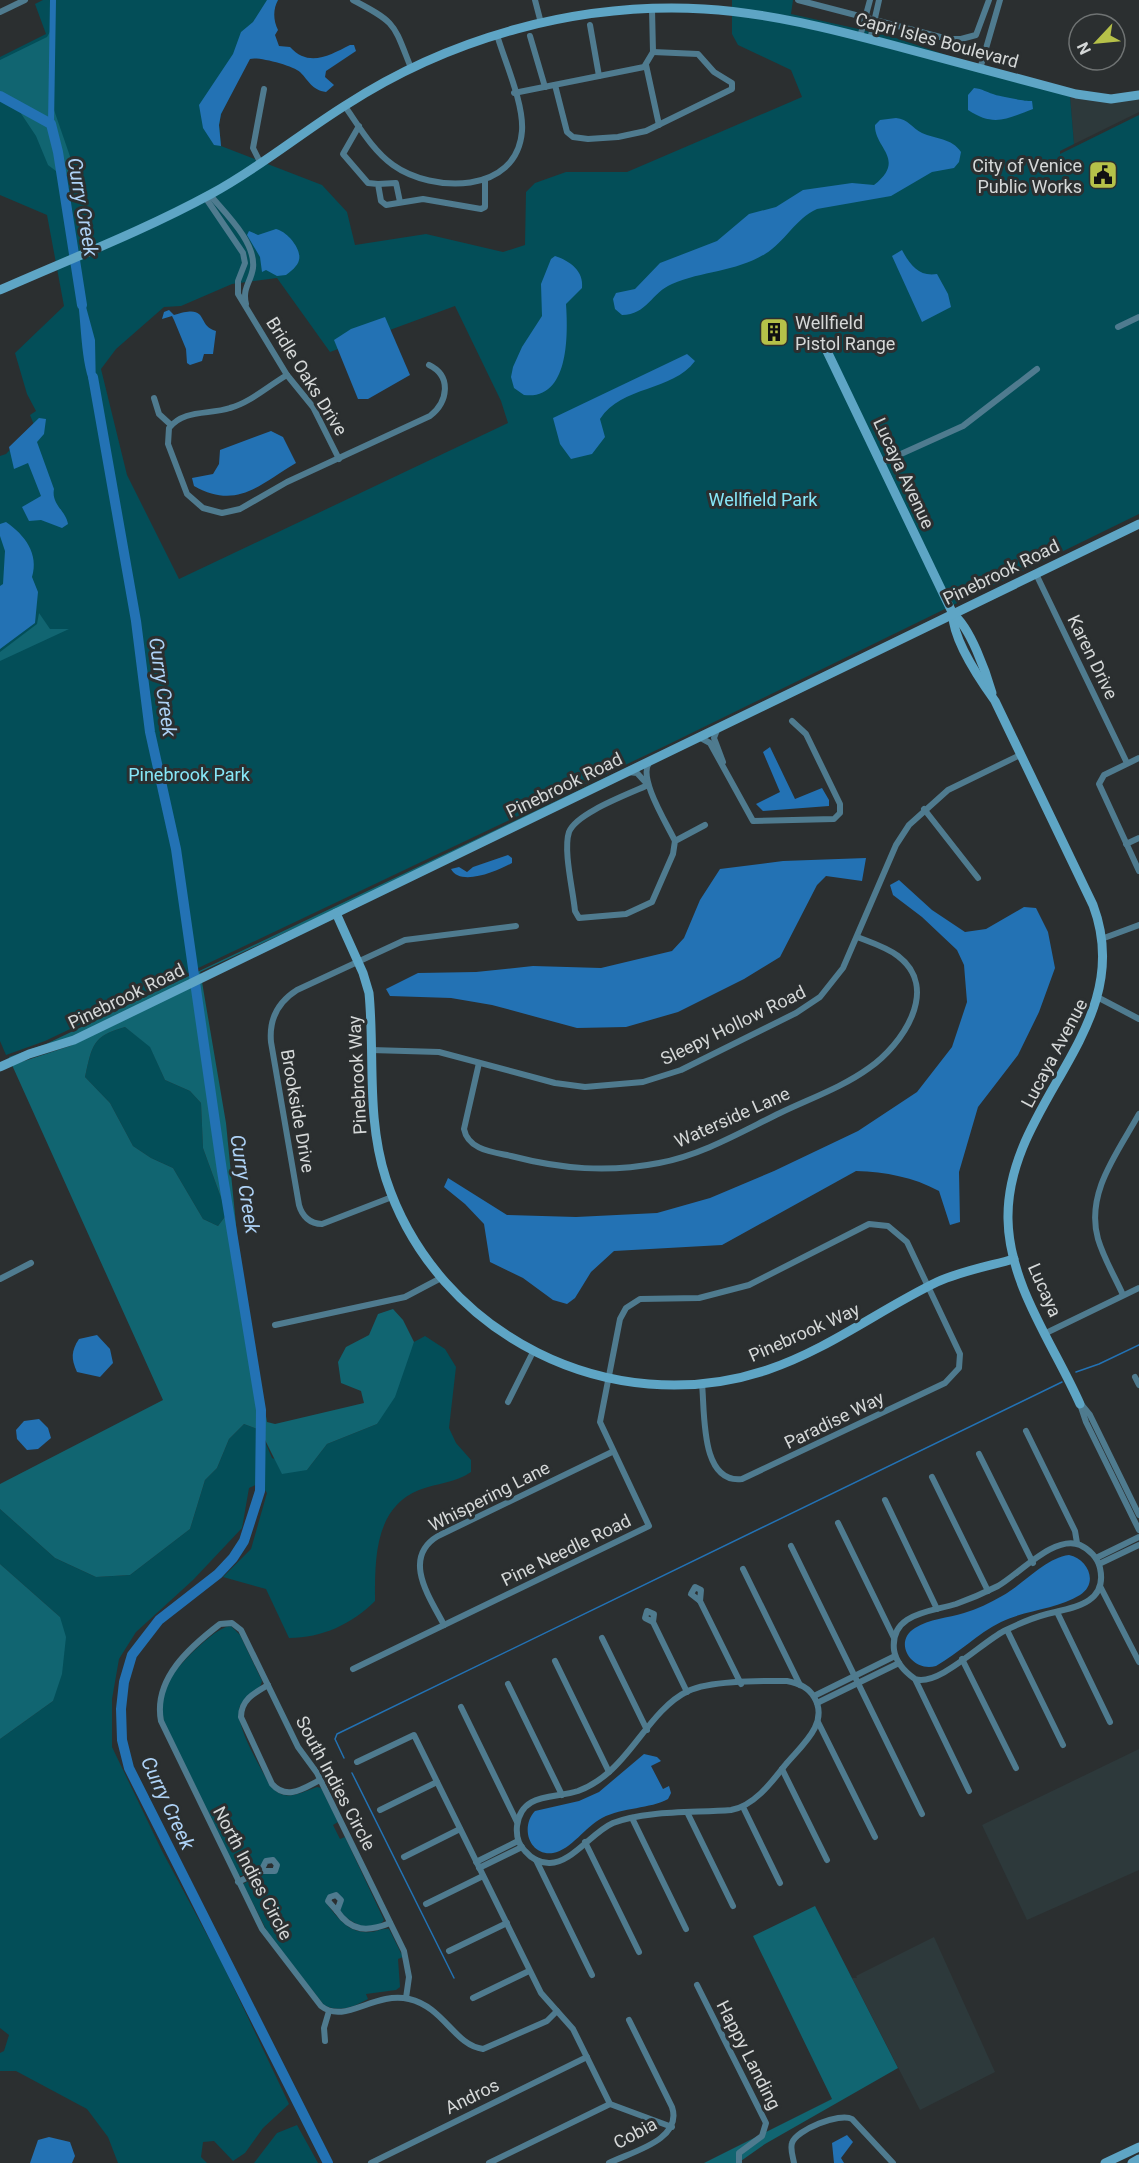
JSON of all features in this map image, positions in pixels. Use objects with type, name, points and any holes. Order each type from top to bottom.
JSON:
[{"type":"street","points":[[0,12],[25,0]]},
{"type":"street","points":[[353,0],[384,16],[393,25],[411,68]]},
{"type":"street","points":[[535,0],[541,23]]},
{"type":"street","points":[[798,0],[948,39],[961,39],[976,35],[989,0]]},
{"type":"street","points":[[860,37],[870,0]]},
{"type":"street","points":[[870,39],[879,0]]},
{"type":"street","points":[[980,69],[1000,0]]},
{"type":"street","name":"Capri Isles Boulevard","points":[[0,290],[208,196],[344,105],[411,68],[497,34],[597,13],[685,4],[774,16],[1087,96],[1111,99],[1139,95]]},
{"type":"street","points":[[652,9],[653,52],[646,65],[659,125]]},
{"type":"street","points":[[590,25],[599,76]]},
{"type":"street","points":[[344,105],[377,151],[403,171],[444,184],[463,184],[485,179],[507,164],[520,145],[522,118],[497,34]]},
{"type":"street","points":[[530,36],[545,87]]},
{"type":"street","points":[[555,85],[565,129],[573,137],[618,137],[659,125],[729,93],[733,86],[730,81],[714,72],[698,54],[653,52]]},
{"type":"street","points":[[514,93],[646,65]]},
{"type":"street","points":[[260,162],[253,148],[264,89]]},
{"type":"street","points":[[359,126],[343,154],[368,183],[395,182],[403,171]]},
{"type":"street","points":[[378,184],[381,201],[386,205],[431,200],[481,209],[485,207],[485,179]]},
{"type":"street","points":[[395,182],[400,202]]},
{"type":"street","points":[[208,196],[243,238],[249,258],[238,281],[245,285]]},
{"type":"street","name":"Bridle Oaks Drive","points":[[248,310],[245,285],[253,269],[249,258]]},
{"type":"street","name":"Bridle Oaks Drive","points":[[238,281],[238,294],[287,375],[313,407],[339,459]]},
{"type":"street","points":[[1118,327],[1139,317]]},
{"type":"street","name":"Lucaya Avenue","points":[[825,347],[953,614],[962,623],[972,643],[986,673],[994,701],[1093,905],[1104,938],[1106,970],[1101,999],[1091,1023],[1030,1133],[1015,1166],[1008,1216],[1014,1259]]},
{"type":"street","points":[[287,375],[241,404],[218,411],[186,415],[171,425],[167,433],[168,444],[184,488],[202,508],[217,513],[235,511],[287,482],[435,412],[442,402],[445,386],[441,372],[429,365]]},
{"type":"street","points":[[881,463],[963,426],[1037,369]]},
{"type":"street","points":[[154,398],[159,414],[171,425]]},
{"type":"street","points":[[198,516],[202,508]]},
{"type":"street","name":"Pinebrook Road","points":[[1,1064],[69,1043],[1139,524]]},
{"type":"street","name":"Karen Drive","points":[[1036,574],[1127,763]]},
{"type":"street","points":[[699,737],[708,740],[724,765],[753,821],[836,818],[840,813],[840,804],[806,734],[792,721]]},
{"type":"street","points":[[718,728],[714,738],[724,765]]},
{"type":"street","name":"Sleepy Hollow Road","points":[[371,1050],[429,1050],[555,1083],[585,1087],[620,1086],[664,1076],[786,1018],[814,1002],[838,976],[896,845],[924,808],[959,784],[1020,754]]},
{"type":"street","points":[[1139,758],[1104,775],[1099,784],[1139,871]]},
{"type":"street","points":[[648,785],[584,816],[571,829],[567,845],[578,917],[584,920],[622,915],[652,902],[673,854],[675,841],[648,785],[645,770],[650,761]]},
{"type":"street","points":[[627,772],[637,773],[648,785]]},
{"type":"street","points":[[924,808],[978,878]]},
{"type":"street","points":[[675,841],[705,825]]},
{"type":"street","points":[[1126,844],[1139,838]]},
{"type":"street","name":"Pinebrook Way","points":[[336,913],[369,993],[374,1129],[392,1197],[411,1236],[441,1278],[489,1324],[533,1352],[571,1368],[607,1378],[655,1385],[702,1384],[741,1377],[785,1363],[858,1328],[928,1287],[952,1276],[1014,1259]]},
{"type":"street","points":[[1104,938],[1139,925]]},
{"type":"street","points":[[357,961],[405,940],[516,926]]},
{"type":"street","name":"Waterside Lane","points":[[480,1063],[464,1129],[467,1139],[477,1147],[541,1164],[586,1169],[638,1167],[688,1156],[854,1078],[880,1060],[898,1040],[916,1008],[917,990],[912,973],[904,961],[892,951],[857,937]]},
{"type":"street","name":"Brookside Drive","points":[[357,961],[285,999],[274,1015],[271,1042],[299,1205],[303,1215],[312,1222],[322,1224],[392,1197]]},
{"type":"street","points":[[1101,999],[1139,1019]]},
{"type":"street","points":[[1124,1295],[1098,1238],[1096,1204],[1106,1174],[1139,1114]]},
{"type":"street","name":"Pine Needle Road","points":[[353,1669],[649,1526],[612,1452],[600,1422],[620,1319],[632,1302],[643,1299],[699,1299],[737,1290],[869,1224],[888,1226],[902,1236],[928,1287]]},
{"type":"street","name":"Lucaya","points":[[1014,1259],[1080,1404]]},
{"type":"street","points":[[0,1279],[31,1263]]},
{"type":"street","points":[[275,1325],[405,1297],[441,1278]]},
{"type":"street","name":"Paradise Way","points":[[702,1384],[709,1454],[713,1465],[731,1479],[752,1476],[953,1376],[960,1364],[960,1354],[928,1287]]},
{"type":"street","points":[[1046,1333],[1139,1288]]},
{"type":"street","points":[[508,1402],[533,1352]]},
{"type":"street","points":[[1136,1377],[1139,1385]]},
{"type":"street","points":[[1080,1404],[1088,1412],[1139,1530]]},
{"type":"street","points":[[1026,1431],[1075,1531],[1077,1543]]},
{"type":"street","name":"Whispering Lane","points":[[444,1625],[420,1576],[420,1558],[427,1544],[612,1452]]},
{"type":"street","points":[[979,1454],[1032,1563]]},
{"type":"street","points":[[932,1477],[988,1591]]},
{"type":"street","points":[[1125,1494],[1139,1515]]},
{"type":"street","points":[[885,1500],[937,1609]]},
{"type":"street","points":[[838,1523],[894,1638],[897,1659],[915,1679],[969,1791]]},
{"type":"street","points":[[1098,1561],[1139,1537]]},
{"type":"street","points":[[894,1638],[908,1618],[988,1591],[1032,1563],[1053,1546],[1077,1543],[1086,1548],[1098,1561],[1100,1586],[1139,1662]]},
{"type":"street","points":[[1098,1561],[1139,1545]]},
{"type":"street","points":[[790,1546],[922,1814]]},
{"type":"street","points":[[743,1569],[800,1684],[814,1696],[817,1703],[818,1722],[875,1837]]},
{"type":"street","points":[[915,1679],[925,1680],[937,1677],[1007,1630],[1085,1604],[1096,1595],[1100,1586]]},
{"type":"street","points":[[700,1600],[741,1684]]},
{"type":"street","points":[[1057,1612],[1110,1722]]},
{"type":"street","points":[[653,1622],[687,1692]]},
{"type":"street","name":"South Indies Circle","points":[[232,1623],[241,1630],[298,1747],[320,1780],[390,1923],[408,1964],[406,1998]]},
{"type":"street","name":"North Indies Circle","points":[[232,1623],[217,1626],[173,1669],[162,1688],[159,1708],[165,1732],[238,1882],[272,1944],[321,2006],[329,2011]]},
{"type":"street","points":[[1007,1630],[1063,1745]]},
{"type":"street","points":[[602,1638],[647,1730]]},
{"type":"street","points":[[814,1696],[897,1659]]},
{"type":"street","points":[[962,1659],[1016,1768]]},
{"type":"street","points":[[555,1661],[609,1772]]},
{"type":"street","points":[[817,1703],[856,1679]]},
{"type":"street","points":[[518,1823],[523,1809],[538,1798],[562,1795],[586,1787],[609,1772],[670,1704],[687,1692],[701,1687],[782,1681],[800,1684]]},
{"type":"street","points":[[508,1684],[562,1795]]},
{"type":"street","points":[[268,1685],[244,1702],[241,1717],[272,1784],[281,1791],[292,1793],[320,1780]]},
{"type":"street","points":[[461,1707],[518,1823],[520,1844],[536,1859],[592,1975]]},
{"type":"street","points":[[536,1859],[546,1863],[559,1862],[608,1825],[632,1818],[743,1807],[782,1769],[809,1738],[818,1722]]},
{"type":"street","points":[[357,1762],[414,1735],[529,1971],[544,1998],[570,2024],[610,2104],[672,2127],[674,2116],[672,2107],[629,2020]]},
{"type":"street","points":[[782,1769],[827,1860]]},
{"type":"street","points":[[380,1810],[437,1782]]},
{"type":"street","points":[[743,1807],[780,1883]]},
{"type":"street","points":[[688,1814],[733,1906]]},
{"type":"street","points":[[632,1818],[686,1929]]},
{"type":"street","points":[[404,1857],[460,1829]]},
{"type":"street","points":[[585,1842],[639,1952]]},
{"type":"street","points":[[478,1865],[520,1844]]},
{"type":"street","points":[[238,1882],[261,1870]]},
{"type":"street","points":[[426,1904],[483,1876]]},
{"type":"street","points":[[337,1911],[345,1921],[358,1928],[375,1929],[390,1923]]},
{"type":"street","points":[[450,1951],[507,1923]]},
{"type":"street","points":[[473,1998],[529,1971]]},
{"type":"street","name":"Happy Landing","points":[[698,1985],[766,2123],[762,2136],[739,2153],[739,2163]]},
{"type":"street","points":[[326,2041],[324,2028],[329,2011],[348,2012],[379,1998],[406,1998],[434,2010],[470,2046],[483,2049],[493,2047],[549,2020],[557,2011]]},
{"type":"street","name":"Andros","points":[[371,2163],[587,2057]]},
{"type":"street","points":[[489,2163],[610,2104]]},
{"type":"street","points":[[794,2163],[791,2147],[795,2138],[826,2121],[843,2116],[852,2119],[892,2163]]},
{"type":"street","name":"Cobia","points":[[609,2163],[664,2136],[672,2127]]},
{"type":"street","points":[[1105,2163],[1139,2146]]},
{"type":"street","points":[[1132,2163],[1139,2159]]},
{"type":"shaded area","points":[[51,30],[53,107],[74,168],[64,177],[48,165],[36,136],[20,112],[0,101],[0,60],[47,37]]},
{"type":"shaded area","points":[[1070,96],[1139,99],[1139,112],[1074,144]]},
{"type":"shaded area","points":[[39,613],[50,629],[69,629],[0,661],[0,652],[37,624]]},
{"type":"shaded area","points":[[640,761],[360,898],[200,972],[201,975],[67,1040],[10,1059],[9,1057],[46,1044]]},
{"type":"shaded area","points":[[202,982],[226,1123],[239,1255],[267,1422],[275,1424],[364,1403],[361,1391],[341,1383],[338,1362],[346,1347],[369,1335],[378,1314],[393,1309],[403,1320],[414,1342],[395,1397],[377,1424],[327,1444],[307,1470],[282,1474],[260,1430],[244,1424],[229,1439],[217,1468],[205,1480],[190,1529],[130,1575],[96,1577],[55,1558],[0,1509],[0,1484],[163,1400],[12,1065],[70,1046]],"holes":[[[125,1027],[150,1047],[165,1080],[190,1091],[201,1103],[203,1148],[227,1214],[218,1226],[203,1219],[173,1168],[151,1158],[133,1146],[110,1103],[85,1077],[95,1044],[114,1030]]]},
{"type":"shaded area","points":[[0,1564],[60,1617],[66,1637],[62,1674],[53,1701],[0,1739]]},
{"type":"shaded area","points":[[1139,1749],[1139,1870],[1027,1920],[982,1825]]},
{"type":"shaded area","points":[[815,1906],[898,2068],[765,2144],[738,2163],[704,2163],[832,2099],[753,1936]]},
{"type":"shaded area","points":[[934,1937],[995,2072],[920,2110],[852,1978],[857,1978],[856,1976]]},
{"type":"green space","points":[[43,0],[278,0],[221,114],[219,125],[221,146],[322,185],[347,212],[355,245],[426,234],[503,252],[525,245],[526,192],[535,183],[566,172],[627,172],[802,97],[791,70],[738,45],[732,34],[732,0],[793,0],[791,14],[890,36],[967,62],[784,15],[807,26],[1070,96],[1074,144],[1060,151],[1060,154],[1139,115],[1139,514],[665,746],[45,1041],[6,1055],[0,1041],[0,456],[6,454],[34,425],[30,415],[36,411],[27,394],[15,353],[64,306],[47,215],[0,195],[0,57],[46,34],[35,4]],"holes":[[[277,278],[330,352],[455,306],[501,401],[508,423],[179,579],[127,475],[101,369],[116,349],[164,307],[181,306],[232,284]]]},
{"type":"green space","points":[[125,1027],[150,1046],[165,1080],[190,1091],[201,1103],[203,1148],[227,1214],[218,1226],[203,1219],[173,1168],[151,1158],[133,1146],[110,1103],[85,1077],[95,1044],[106,1034]]},
{"type":"green space","points":[[425,1336],[445,1349],[456,1367],[449,1428],[456,1443],[471,1460],[471,1472],[452,1481],[419,1490],[404,1498],[393,1509],[380,1537],[375,1601],[336,1628],[313,1635],[289,1638],[266,1589],[223,1577],[251,1549],[267,1493],[260,1483],[249,1488],[242,1528],[193,1580],[136,1632],[119,1659],[112,1699],[112,1747],[162,1851],[221,1961],[289,2104],[263,2128],[245,2153],[233,2161],[214,2141],[203,2142],[201,2157],[207,2163],[118,2163],[108,2137],[87,2109],[16,2071],[0,2071],[0,2053],[4,2051],[9,2035],[0,2028],[0,1739],[53,1701],[60,1617],[0,1564],[0,1509],[55,1558],[96,1577],[130,1575],[190,1529],[205,1480],[217,1468],[229,1439],[244,1424],[260,1430],[272,1458],[307,1470],[327,1444],[377,1424],[414,1342]]},
{"type":"green space","points":[[231,1626],[240,1635],[262,1681],[259,1688],[241,1704],[239,1711],[248,1743],[268,1782],[279,1793],[290,1795],[317,1787],[321,1788],[338,1822],[333,1825],[340,1839],[345,1837],[384,1920],[374,1927],[368,1927],[349,1920],[340,1911],[343,1900],[337,1892],[327,1904],[340,1920],[356,1931],[370,1932],[389,1929],[403,1957],[398,1959],[400,1987],[396,1990],[366,1994],[368,1999],[346,2008],[336,2009],[324,2005],[269,1935],[243,1884],[264,1873],[275,1873],[274,1858],[241,1876],[238,1875],[164,1723],[163,1694],[170,1678],[205,1641],[215,1633]]},
{"type":"green space","points":[[297,2125],[318,2163],[254,2163],[277,2133]]},
{"type":"water","points":[[267,0],[278,0],[274,15],[278,30],[275,35],[279,46],[290,47],[305,57],[312,58],[327,56],[350,45],[354,45],[356,51],[326,71],[325,77],[334,85],[326,92],[314,87],[300,72],[291,67],[268,60],[250,59],[221,114],[219,125],[221,146],[214,145],[203,128],[199,105],[233,54],[241,32],[253,22]]},
{"type":"water","points":[[974,88],[1000,96],[1032,101],[1033,109],[1000,120],[985,118],[968,110],[968,95]]},
{"type":"water","points":[[896,118],[907,122],[922,133],[953,144],[961,152],[959,162],[954,168],[932,172],[891,196],[817,209],[802,219],[772,249],[754,260],[672,284],[659,292],[644,307],[631,314],[622,315],[615,309],[613,299],[616,293],[635,289],[660,263],[717,241],[749,214],[776,207],[803,190],[852,183],[874,185],[888,168],[889,161],[876,133],[875,125],[880,120]]},
{"type":"water","points":[[276,229],[284,233],[298,250],[299,260],[294,269],[286,275],[277,276],[266,270],[262,272],[260,257],[247,235],[249,231],[258,235]]},
{"type":"water","points":[[902,250],[920,272],[937,274],[948,294],[951,307],[922,322],[892,256]]},
{"type":"water","points":[[555,256],[575,268],[581,277],[582,288],[566,304],[566,347],[558,376],[550,387],[539,394],[524,395],[514,388],[511,377],[513,367],[522,347],[542,316],[541,284],[551,259]]},
{"type":"water","points":[[82,292],[95,340],[96,392],[87,374],[84,361],[77,296]]},
{"type":"water","points":[[169,310],[174,315],[186,312],[198,313],[210,328],[216,331],[213,354],[204,354],[202,361],[190,365],[187,363],[186,349],[172,316],[162,319],[164,312]]},
{"type":"water","points":[[385,317],[410,375],[368,399],[358,399],[334,340],[351,329]]},
{"type":"water","points":[[687,354],[695,361],[685,371],[661,384],[621,400],[609,408],[600,419],[605,437],[592,454],[571,459],[560,444],[553,418]]},
{"type":"water","points":[[39,418],[46,419],[44,434],[37,442],[54,489],[55,499],[67,519],[68,524],[62,528],[41,520],[29,521],[22,507],[41,496],[28,463],[14,469],[9,447]]},
{"type":"water","points":[[271,431],[283,437],[296,463],[259,486],[235,495],[223,496],[209,493],[194,486],[192,478],[213,474],[219,464],[220,450]]},
{"type":"water","points":[[6,522],[29,546],[34,561],[32,577],[38,592],[35,623],[0,649],[0,586],[3,584],[5,551],[0,536],[0,524]]},
{"type":"water","points":[[770,747],[795,799],[822,788],[829,800],[829,806],[763,811],[756,804],[780,792],[763,752]]},
{"type":"water","points":[[508,855],[512,858],[512,863],[480,876],[462,877],[451,869],[459,867],[467,872],[473,867]]},
{"type":"water","points":[[866,858],[862,881],[826,876],[817,885],[780,957],[744,979],[678,1012],[626,1027],[577,1028],[492,1005],[451,998],[390,996],[386,989],[418,973],[476,972],[533,966],[601,968],[672,951],[684,938],[700,900],[720,869],[783,861]]},
{"type":"water","points":[[899,880],[932,910],[965,932],[986,929],[1024,907],[1036,908],[1048,932],[1055,968],[1039,1012],[1018,1055],[978,1107],[959,1172],[960,1222],[950,1225],[939,1191],[929,1186],[899,1176],[856,1171],[722,1245],[614,1251],[591,1272],[575,1298],[567,1304],[553,1300],[523,1278],[490,1262],[484,1224],[444,1187],[448,1178],[507,1215],[576,1217],[657,1213],[710,1198],[774,1171],[858,1131],[917,1092],[952,1047],[967,1002],[964,965],[957,950],[922,917],[893,895],[890,885]]},
{"type":"water","points":[[97,1335],[110,1349],[113,1363],[100,1377],[77,1372],[73,1359],[74,1347],[79,1339]]},
{"type":"water","points":[[39,1419],[48,1428],[51,1438],[38,1449],[27,1450],[17,1439],[16,1430],[24,1421]]},
{"type":"water","points":[[1069,1555],[1081,1561],[1089,1572],[1089,1584],[1080,1595],[1071,1600],[1001,1622],[936,1666],[919,1665],[908,1655],[905,1641],[908,1634],[915,1628],[974,1610],[1010,1591],[1052,1561]]},
{"type":"water","points":[[644,1754],[657,1757],[661,1761],[651,1766],[663,1789],[669,1786],[671,1793],[668,1799],[653,1805],[610,1814],[590,1826],[560,1851],[545,1853],[533,1845],[529,1839],[528,1825],[535,1811],[579,1801],[599,1792]]},
{"type":"water","points":[[847,2135],[853,2142],[841,2158],[844,2163],[834,2163],[832,2143]]},
{"type":"water","points":[[49,2137],[70,2142],[75,2156],[72,2163],[30,2163],[38,2140]]},
{"type":"waterway","points":[[51,124],[53,0]]},
{"type":"waterway","name":"Curry Creek","points":[[0,96],[51,124],[58,152],[82,305]]},
{"type":"waterway","name":"Curry Creek","points":[[93,377],[136,621],[150,732],[176,849],[222,1171],[261,1410],[260,1491],[244,1541],[233,1558],[218,1574],[159,1620],[132,1655],[124,1682],[121,1709],[122,1740],[129,1768],[328,2163]]},
{"type":"waterway","points":[[1076,1372],[1139,1345]]},
{"type":"waterway","points":[[344,1758],[335,1739],[337,1734],[1062,1382]]},
{"type":"waterway","points":[[352,1773],[454,1978]]},
{"type":"place","name":"City of Venice Public Works","points":[[1103,175]]},
{"type":"place","name":"Wellfield Pistol Range","points":[[774,332]]},
{"type":"park label","name":"Wellfield Park","points":[[763,499]]},
{"type":"park label","name":"Pinebrook Park","points":[[189,774]]}]
